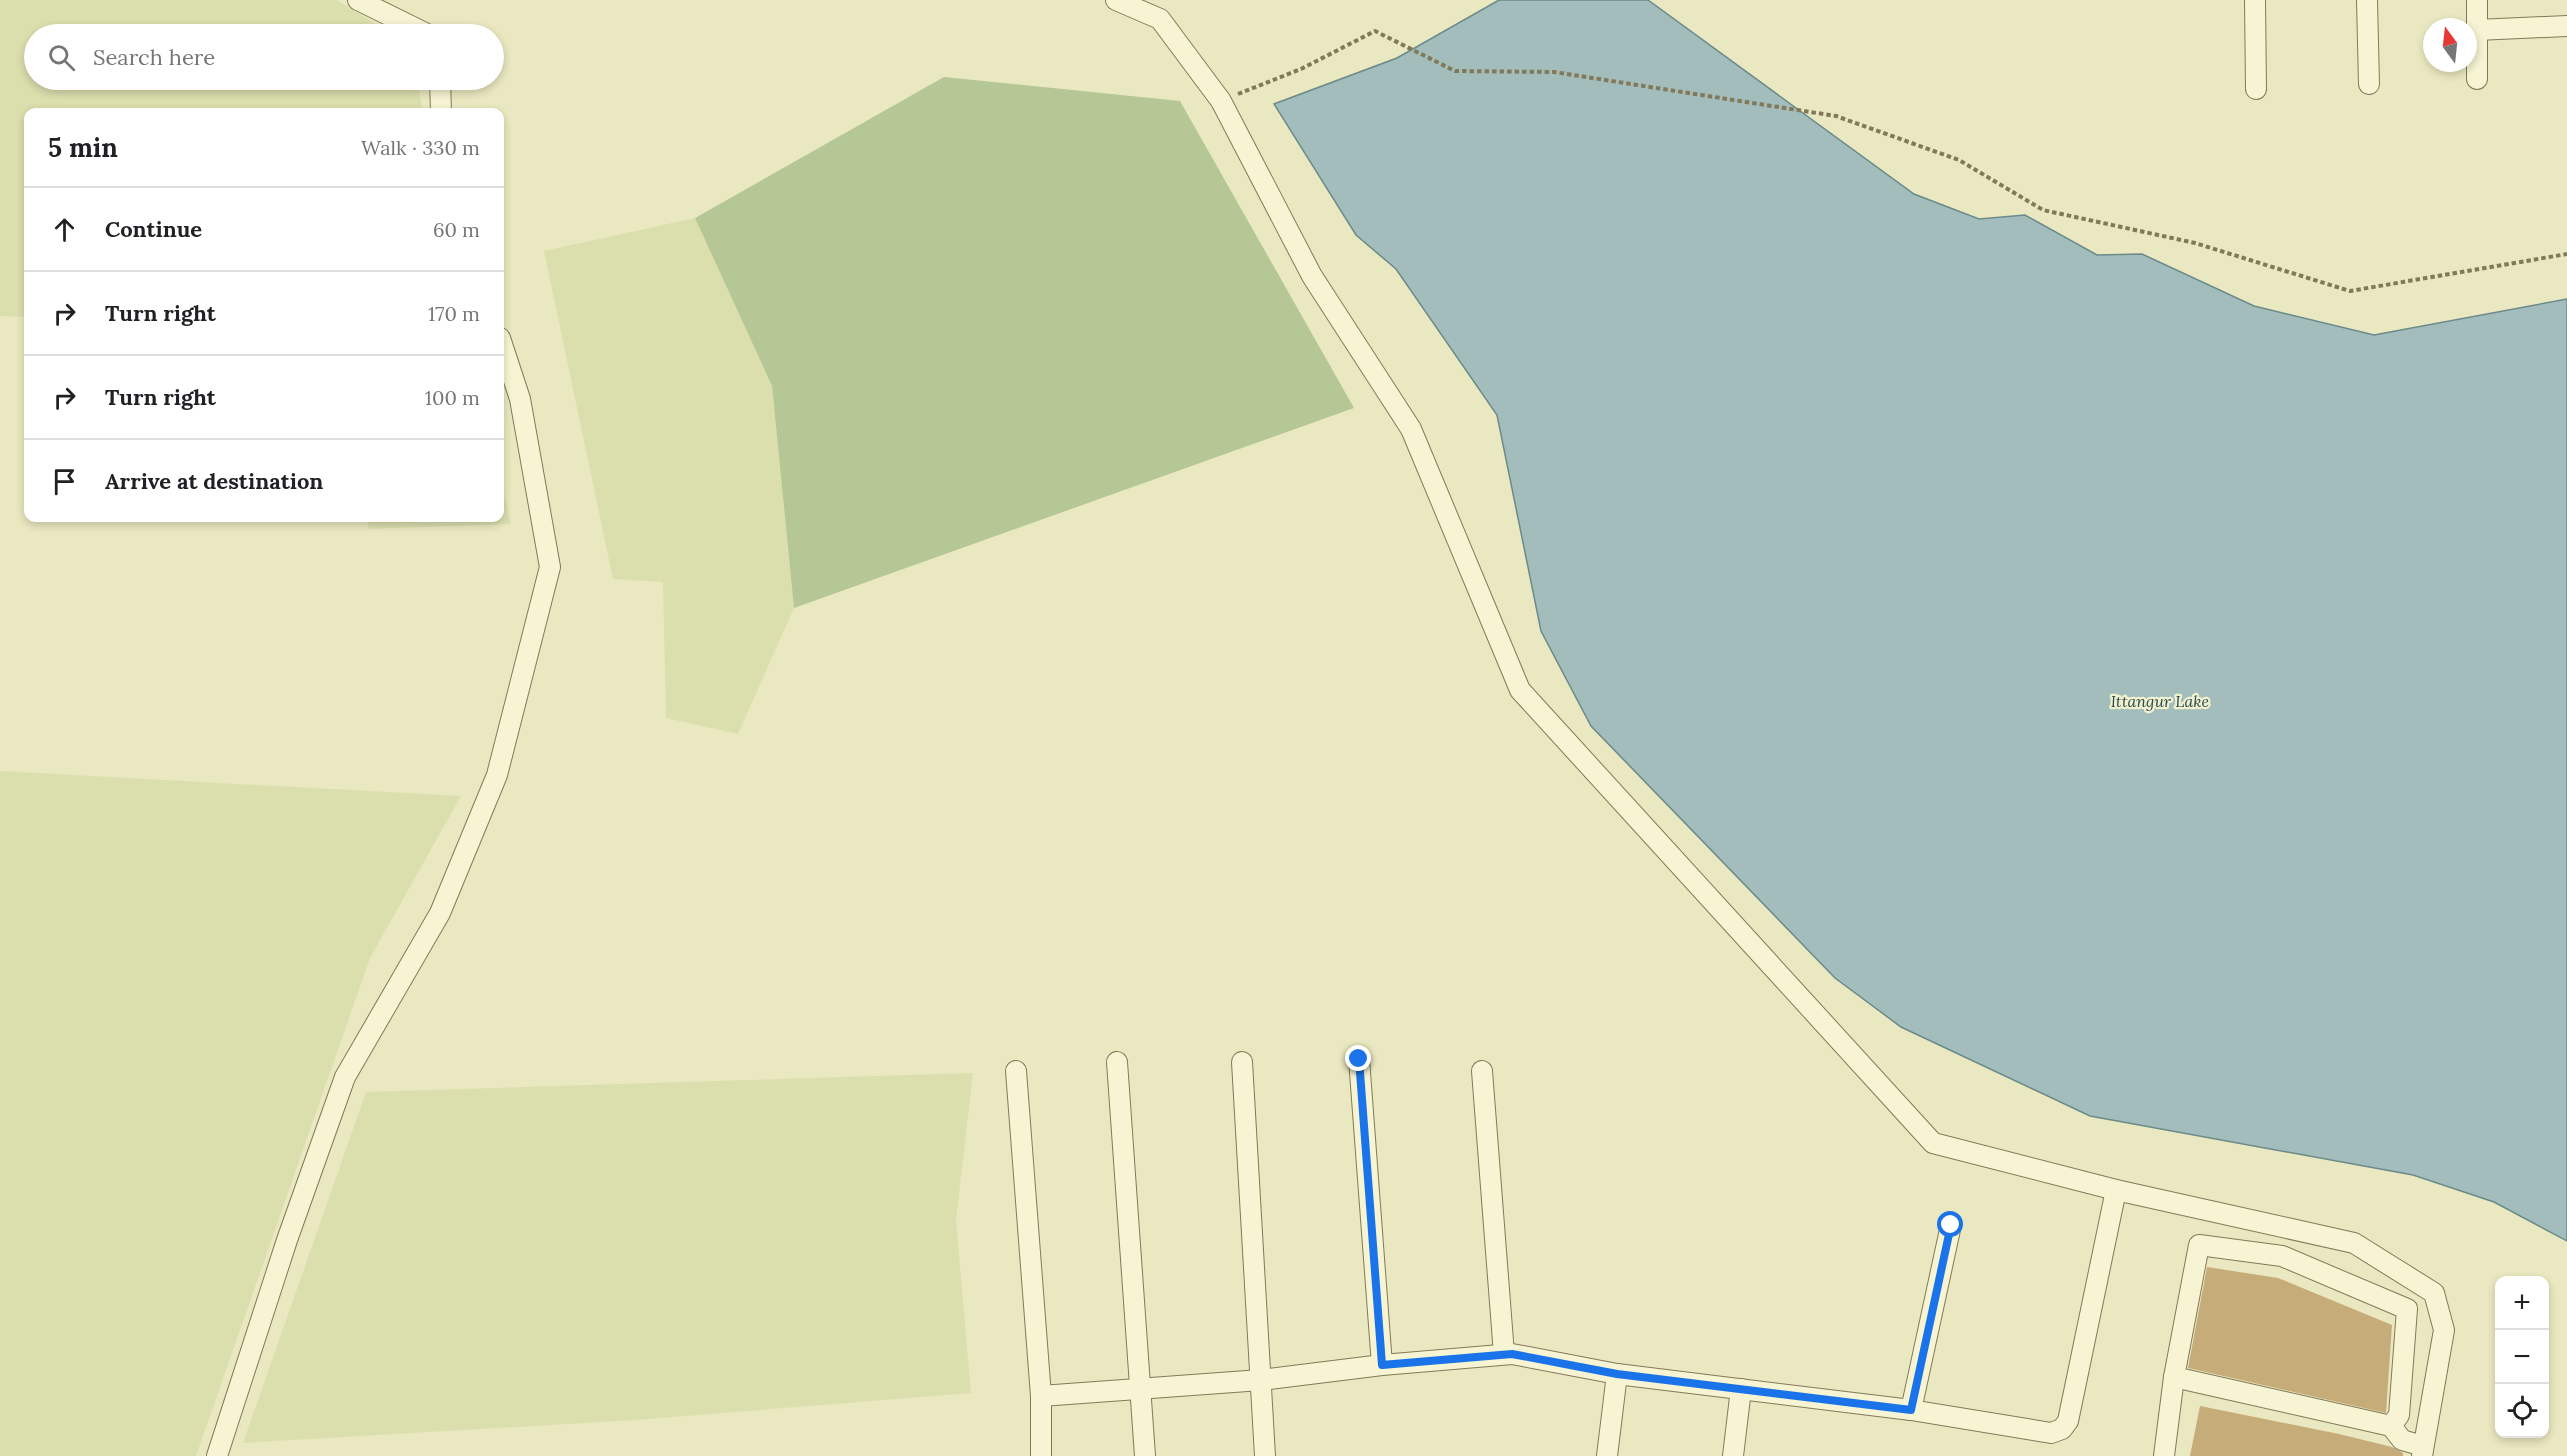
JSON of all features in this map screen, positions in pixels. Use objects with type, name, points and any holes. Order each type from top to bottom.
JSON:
[{"type":"street","points":[[358,0],[407,24]]},
{"type":"street","points":[[1116,0],[1160,19],[1221,101],[1312,276],[1411,429],[1520,690],[1933,1143],[2116,1190],[2354,1243],[2433,1293],[2444,1330],[2422,1451],[2402,1440],[2391,1426],[2174,1377]]},
{"type":"street","points":[[2255,0],[2256,89]]},
{"type":"street","points":[[2367,0],[2368,84]]},
{"type":"street","points":[[2477,0],[2477,18]]},
{"type":"street","points":[[2477,30],[2567,26]]},
{"type":"street","points":[[2477,72],[2477,79]]},
{"type":"street","points":[[440,90],[441,108]]},
{"type":"street","points":[[218,1456],[287,1240],[345,1077],[440,913],[497,775],[550,567],[520,399],[504,350]]},
{"type":"street","points":[[1359,1059],[1382,1365]]},
{"type":"street","points":[[1117,1062],[1145,1456]]},
{"type":"street","points":[[1242,1062],[1265,1456]]},
{"type":"street","points":[[1016,1071],[1041,1395],[1041,1456]]},
{"type":"street","points":[[1482,1071],[1504,1354]]},
{"type":"street","points":[[1041,1395],[1261,1380],[1382,1365],[1504,1354],[1617,1374],[1911,1410],[2051,1433],[2062,1429],[2068,1421],[2116,1190]]},
{"type":"street","points":[[1911,1410],[1951,1225]]},
{"type":"street","points":[[2164,1456],[2174,1377],[2199,1245],[2282,1256],[2407,1309],[2399,1415],[2391,1426]]},
{"type":"street","points":[[1606,1456],[1617,1374]]},
{"type":"street","points":[[1733,1456],[1741,1389]]},
{"type":"path","points":[[1221,101],[1301,69],[1375,31],[1455,71],[1554,72],[1836,116],[1959,160],[2043,210],[2195,243],[2350,291],[2567,254]]},
{"type":"green space","points":[[0,0],[337,0],[376,24],[24,24],[24,90],[419,90],[422,108],[24,108],[24,317],[0,316]]},
{"type":"green space","points":[[944,77],[1180,101],[1354,408],[794,608],[772,386],[695,218]]},
{"type":"green space","points":[[695,218],[772,386],[794,608],[738,734],[666,718],[663,582],[613,579],[544,251]]},
{"type":"green space","points":[[504,493],[511,524],[369,529],[368,522],[504,522]]},
{"type":"green space","points":[[0,771],[461,796],[370,958],[196,1456],[0,1456]]},
{"type":"green space","points":[[973,1073],[956,1220],[971,1393],[636,1420],[243,1443],[366,1092]]},
{"type":"water","name":"Ittangur Lake","points":[[1499,0],[1648,0],[1914,194],[1979,219],[2025,215],[2097,255],[2142,254],[2254,306],[2374,335],[2567,299],[2567,1241],[2494,1202],[2413,1175],[2090,1116],[1901,1027],[1835,978],[1591,726],[1541,631],[1497,415],[1396,269],[1356,235],[1274,104],[1397,58]]},
{"type":"building","points":[[2207,1267],[2278,1278],[2392,1325],[2386,1413],[2188,1368]]},
{"type":"building","points":[[2200,1406],[2392,1447],[2403,1453],[2403,1456],[2190,1456]]},
{"type":"route","points":[[1359,1059],[1382,1365],[1512,1354],[1617,1374],[1911,1410],[1951,1225]]}]
